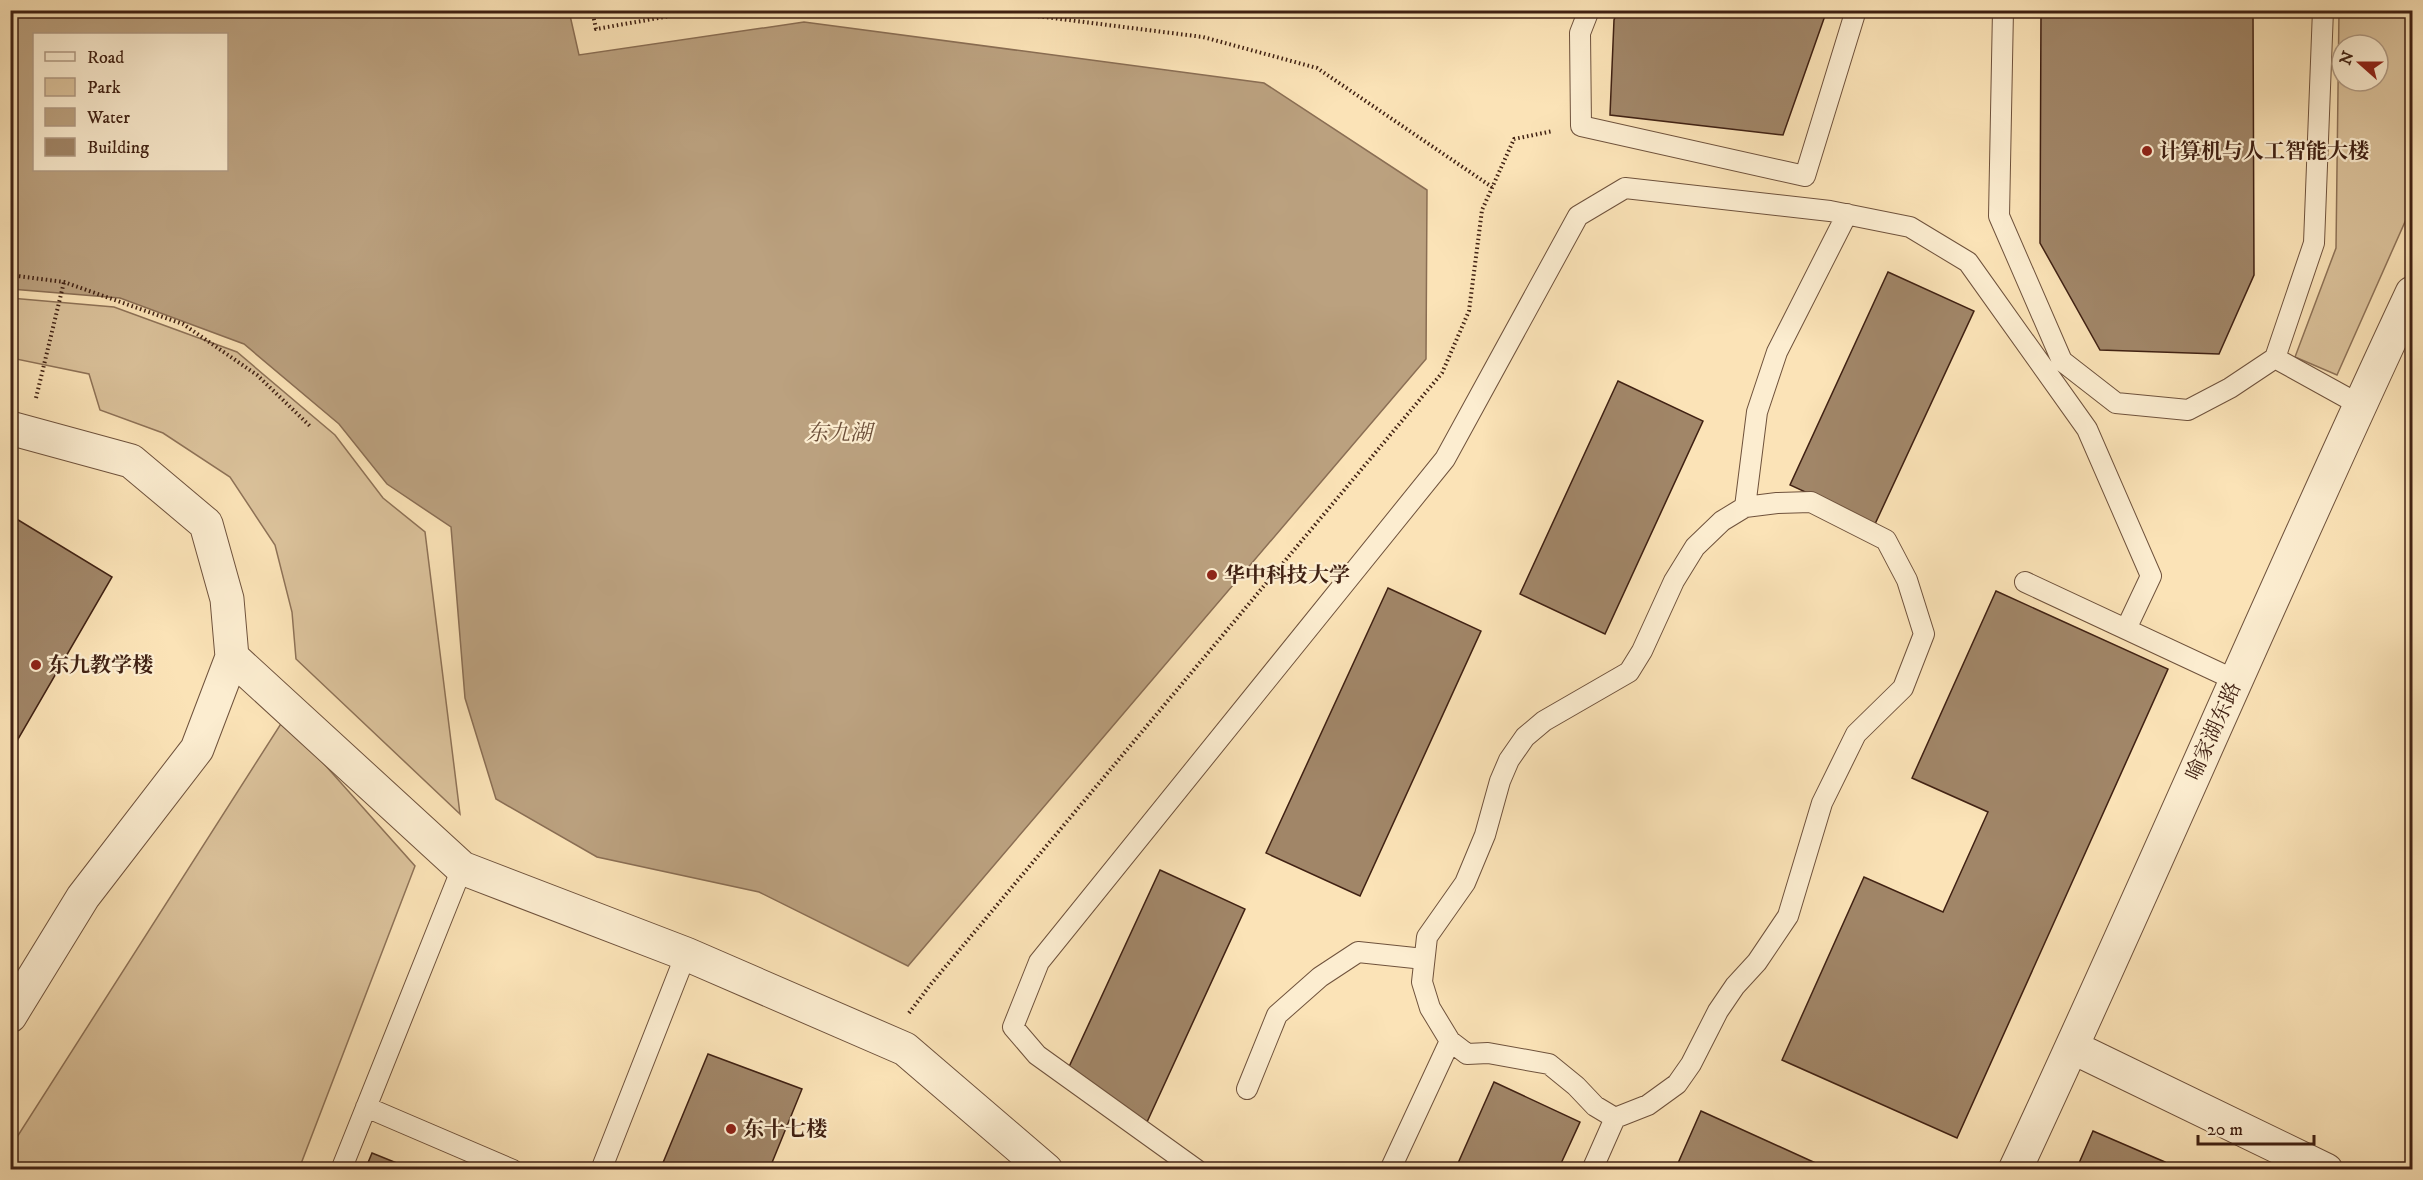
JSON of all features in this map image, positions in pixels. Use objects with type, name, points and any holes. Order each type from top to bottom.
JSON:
[{"type":"street","name":"喻家湖东路","points":[[2015,1170],[2412,293]]},
{"type":"street","points":[[10,1017],[83,897],[197,748],[232,657],[227,599],[206,524],[131,461],[19,430]]},
{"type":"street","points":[[232,657],[462,868],[686,954],[905,1049],[1046,1170]]},
{"type":"street","points":[[2072,1047],[2326,1170]]},
{"type":"lane","points":[[1589,10],[1580,33],[1581,126],[1805,176],[1856,10]]},
{"type":"lane","points":[[2003,10],[1999,216],[2062,361],[2116,403],[2188,410],[2230,388],[2275,358],[2314,243],[2323,10]]},
{"type":"lane","points":[[1197,1170],[1037,1054],[1013,1027],[1039,962],[1445,459],[1578,216],[1625,188],[1847,214],[1910,226],[1968,262],[2087,429],[2151,576],[2126,629]]},
{"type":"lane","points":[[1745,507],[1757,412],[1777,352],[1847,214]]},
{"type":"lane","points":[[2275,358],[2360,405]]},
{"type":"lane","points":[[1592,1170],[1615,1118],[1648,1105],[1677,1084],[1692,1064],[1718,1011],[1735,986],[1757,962],[1788,916],[1822,803],[1856,734],[1903,688],[1924,634],[1907,580],[1886,540],[1811,502],[1745,507],[1722,521],[1695,547],[1674,581],[1642,651],[1629,672],[1544,721],[1525,737],[1514,752],[1500,781],[1485,835],[1465,883],[1427,938],[1422,982],[1427,999],[1450,1041],[1467,1054],[1488,1053],[1549,1064],[1576,1086],[1595,1106],[1615,1118]]},
{"type":"lane","points":[[2025,582],[2235,680]]},
{"type":"lane","points":[[341,1170],[462,868]]},
{"type":"lane","points":[[1247,1089],[1277,1015],[1320,977],[1358,952],[1424,959]]},
{"type":"lane","points":[[601,1170],[686,954]]},
{"type":"lane","points":[[1390,1170],[1450,1041]]},
{"type":"lane","points":[[366,1107],[492,1165],[513,1170]]},
{"type":"path","points":[[592,10],[596,29],[704,10]]},
{"type":"path","points":[[989,10],[1203,37],[1317,68],[1492,187]]},
{"type":"path","points":[[888,1041],[931,984],[1442,373],[1469,311],[1482,210],[1514,139],[1581,126]]},
{"type":"path","points":[[10,275],[64,282],[183,324],[257,375],[311,427]]},
{"type":"path","points":[[19,430],[64,282]]},
{"type":"green space","points":[[2339,11],[2412,11],[2412,206],[2337,375],[2295,357],[2336,248],[2338,93],[2390,93],[2390,33],[2339,33]]},
{"type":"green space","points":[[10,298],[114,307],[237,352],[335,435],[383,498],[425,532],[460,814],[296,659],[292,612],[275,545],[230,477],[163,433],[100,410],[89,374],[11,358]]},
{"type":"green space","points":[[284,719],[415,866],[299,1169],[11,1169],[10,1148]]},
{"type":"water","name":"东九湖","points":[[10,11],[569,11],[579,55],[804,22],[1264,83],[1427,190],[1426,359],[908,966],[759,892],[597,857],[496,799],[465,698],[451,527],[387,484],[339,424],[244,344],[120,298],[11,289]]},
{"type":"building","points":[[1618,10],[1827,10],[1783,135],[1610,115],[1614,20]]},
{"type":"building","name":"计算机与人工智能大楼","points":[[2041,10],[2253,10],[2254,275],[2219,354],[2100,350],[2040,243]]},
{"type":"building","points":[[1888,272],[1974,311],[1875,524],[1790,485]]},
{"type":"building","points":[[1618,381],[1703,421],[1605,634],[1520,594]]},
{"type":"building","name":"东九教学楼","points":[[10,515],[112,577],[10,753]]},
{"type":"building","points":[[1388,588],[1481,631],[1360,896],[1266,853]]},
{"type":"building","points":[[1996,591],[2168,669],[1957,1138],[1782,1060],[1864,877],[1943,912],[1988,812],[1912,778]]},
{"type":"building","points":[[1160,870],[1245,909],[1147,1122],[1062,1082]]},
{"type":"building","name":"东十七楼","points":[[708,1054],[802,1089],[769,1170],[660,1170]]},
{"type":"building","points":[[1494,1082],[1580,1122],[1558,1170],[1455,1170]]},
{"type":"building","points":[[1701,1111],[1831,1170],[1675,1170]]},
{"type":"building","points":[[2093,1131],[2165,1162],[2162,1170],[2076,1170]]},
{"type":"building","points":[[372,1153],[414,1170],[365,1170]]},
{"type":"place","name":"计算机与人工智能大楼","points":[[2147,151]]},
{"type":"place","name":"华中科技大学","points":[[1212,575]]},
{"type":"place","name":"东九教学楼","points":[[36,665]]},
{"type":"place","name":"东十七楼","points":[[731,1129]]}]
